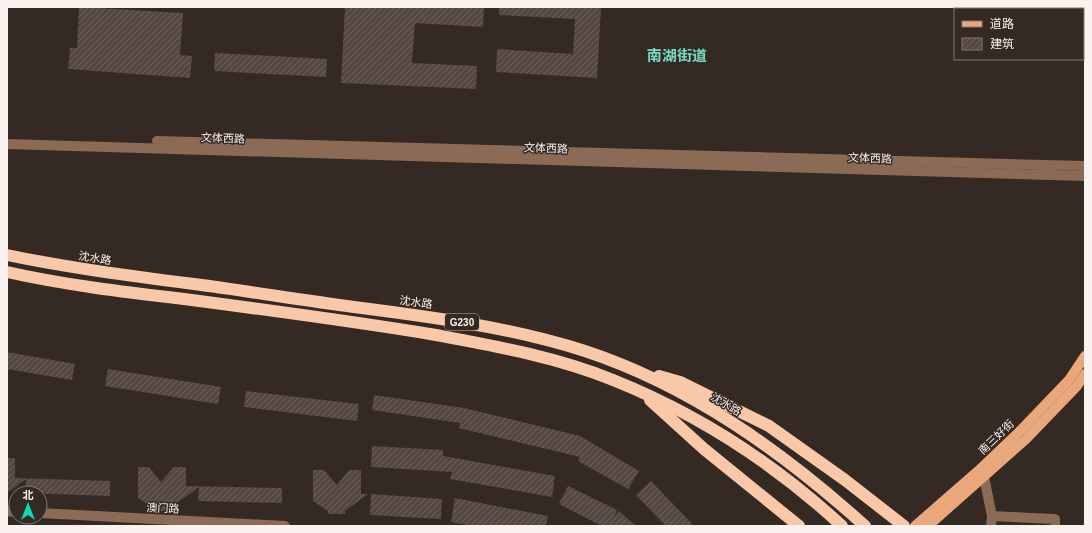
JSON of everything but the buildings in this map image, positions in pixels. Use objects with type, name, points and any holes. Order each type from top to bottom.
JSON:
[{"type":"highway","name":"沈水路","points":[[7,255],[95,271],[415,315],[491,327],[565,345],[615,363],[690,398],[754,436],[819,485],[865,526]]},
{"type":"highway","name":"G230","points":[[7,272],[79,286],[353,322],[466,340],[559,362],[613,379],[676,408],[731,439],[808,496],[842,526]]},
{"type":"highway","points":[[615,363],[680,382],[770,426],[845,480],[904,526]]},
{"type":"highway","points":[[642,392],[704,449],[799,526]]},
{"type":"main road","name":"南三好街","points":[[915,526],[978,471],[1019,432],[1069,380],[1085,356]]},
{"type":"main road","points":[[928,526],[1026,439],[1077,386],[1085,374]]},
{"type":"street","name":"文体西路","points":[[7,137],[1085,166]]},
{"type":"street","name":"文体西路","points":[[7,144],[1085,176]]},
{"type":"street","points":[[984,477],[991,521],[1055,519],[1055,526]]},
{"type":"street","name":"澳门路","points":[[48,513],[285,526]]},
{"type":"district","name":"南湖街道","points":[[677,55]]}]
